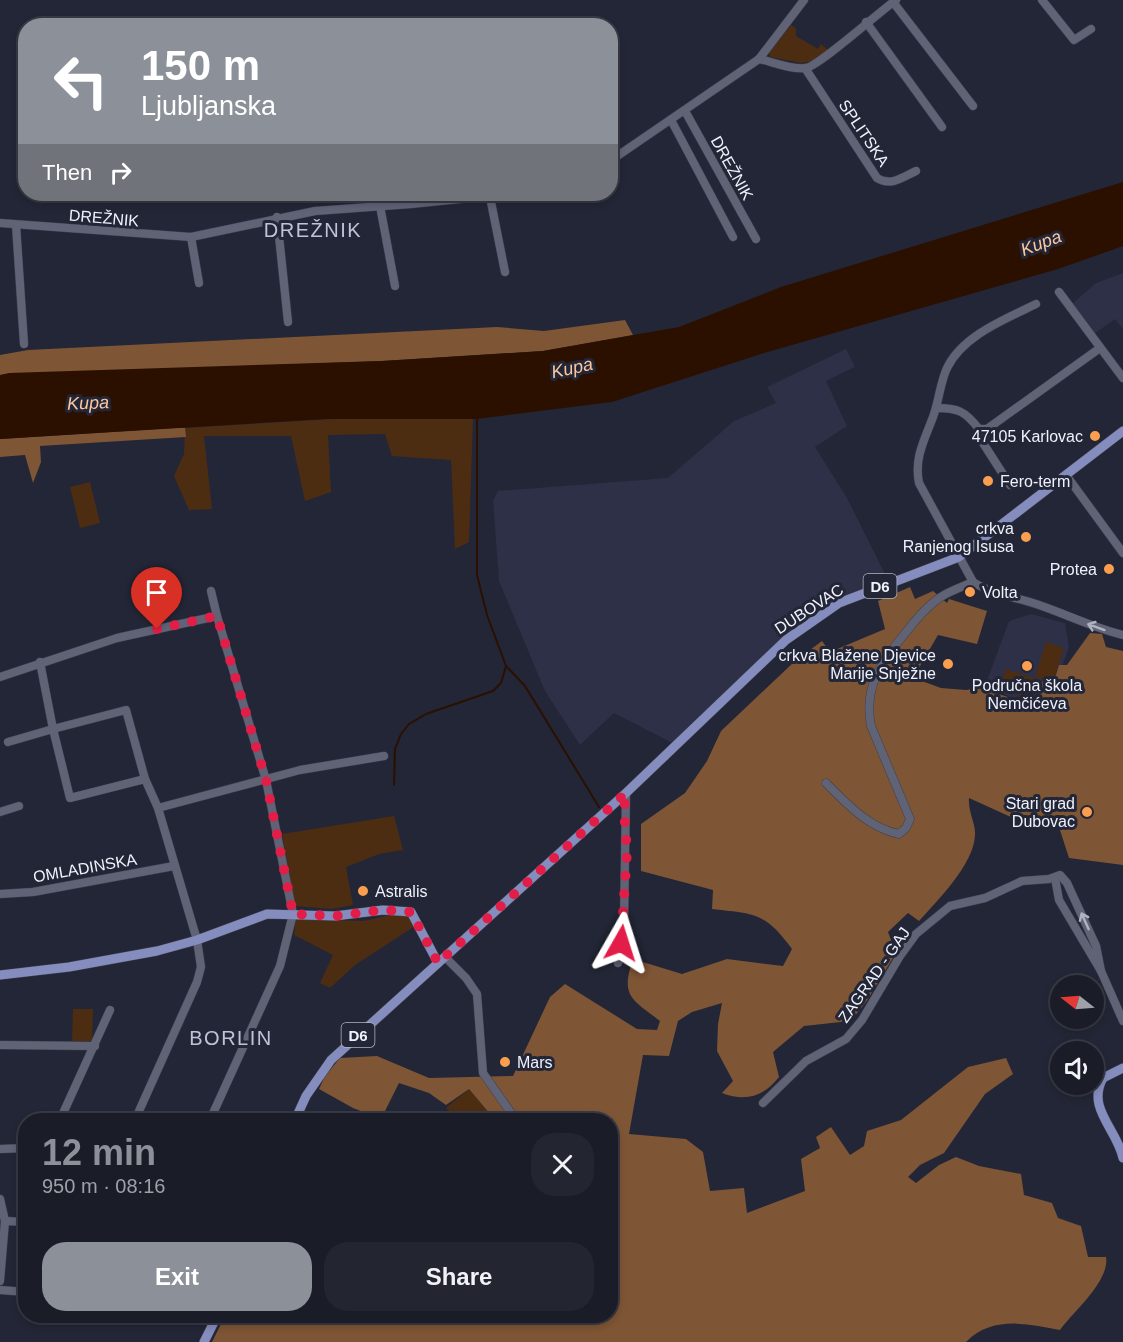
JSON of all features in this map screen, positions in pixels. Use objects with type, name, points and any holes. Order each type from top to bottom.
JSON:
[{"type":"main road","name":"DUBOVAC","points":[[626,793],[772,652],[839,603],[959,557],[1123,431]]},
{"type":"main road","name":"D6","points":[[298,1113],[306,1096],[330,1060],[626,793]]},
{"type":"main road","points":[[0,975],[115,960],[197,940],[267,915],[335,916],[383,910],[411,912],[441,960]]},
{"type":"main road","points":[[1123,1068],[1103,1078],[1096,1097],[1097,1106],[1116,1139],[1123,1158]]},
{"type":"main road","points":[[204,1342],[214,1323]]},
{"type":"street","points":[[618,156],[759,59],[804,0]]},
{"type":"street","points":[[1042,0],[1074,40],[1091,29]]},
{"type":"street","points":[[759,59],[805,68],[818,64],[866,22],[895,1],[973,106]]},
{"type":"street","points":[[866,22],[942,127]]},
{"type":"street","name":"SPLITSKA","points":[[805,68],[877,178],[884,182],[896,181],[916,171]]},
{"type":"street","name":"DREŽNIK","points":[[685,111],[756,238]]},
{"type":"street","points":[[671,120],[733,237]]},
{"type":"street","name":"DREŽNIK","points":[[0,223],[191,237],[315,210],[441,201]]},
{"type":"street","points":[[491,201],[505,272]]},
{"type":"street","points":[[380,206],[395,286]]},
{"type":"street","points":[[277,217],[288,322]]},
{"type":"street","points":[[16,225],[24,344]]},
{"type":"street","points":[[191,237],[199,283]]},
{"type":"street","points":[[1059,292],[1123,378]]},
{"type":"street","points":[[1036,304],[987,329],[960,350],[947,368],[936,408],[919,450],[916,466],[919,483],[973,582],[985,590],[1038,604],[1103,630],[1123,635]]},
{"type":"street","points":[[936,408],[959,408],[968,414],[979,429],[987,429],[1101,348]]},
{"type":"street","points":[[987,429],[983,443],[1010,485]]},
{"type":"street","points":[[1066,475],[1123,553]]},
{"type":"street","points":[[826,783],[882,831],[899,834],[906,828],[910,819],[871,726],[868,712],[874,682],[887,653],[925,611],[942,596],[973,582]]},
{"type":"street","points":[[211,591],[266,780],[293,914],[280,966],[213,1113]]},
{"type":"street","points":[[0,677],[117,638],[217,616]]},
{"type":"street","points":[[40,662],[70,798],[146,780]]},
{"type":"street","points":[[8,742],[126,710],[197,940],[201,967],[197,982],[138,1113]]},
{"type":"street","points":[[158,808],[332,763],[384,756]]},
{"type":"street","points":[[618,963],[624,923],[626,793]]},
{"type":"street","points":[[0,812],[20,806]]},
{"type":"street","name":"OMLADINSKA","points":[[0,894],[33,892],[174,866]]},
{"type":"street","points":[[1058,876],[1067,883],[1096,946],[1101,971]]},
{"type":"street","points":[[1058,876],[1059,900],[1101,971],[1123,1022]]},
{"type":"street","name":"ZAGRAD - GAJ","points":[[763,1103],[806,1061],[846,1039],[862,1020],[900,956],[916,934],[950,906],[985,898],[1022,881],[1058,876]]},
{"type":"street","points":[[441,960],[466,978],[477,994],[483,1073],[511,1113]]},
{"type":"street","points":[[63,1113],[110,1010]]},
{"type":"street","points":[[0,1045],[94,1046]]},
{"type":"street","points":[[0,1149],[18,1148]]},
{"type":"street","points":[[0,1199],[5,1221],[0,1281]]},
{"type":"street","points":[[5,1221],[18,1222]]},
{"type":"street","points":[[0,1290],[18,1291]]},
{"type":"shaded area","points":[[791,25],[796,28],[796,36],[818,49],[821,44],[828,50],[813,61],[801,63],[770,57],[769,53]]},
{"type":"shaded area","points":[[1123,273],[1123,329],[1115,319],[1094,334],[1072,304],[1096,283]]},
{"type":"shaded area","points":[[625,320],[633,335],[543,351],[382,361],[0,375],[0,355],[28,350],[497,327],[544,331]]},
{"type":"shaded area","points":[[846,349],[855,367],[826,381],[847,426],[815,447],[847,498],[887,578],[838,599],[674,744],[614,713],[580,745],[545,691],[499,581],[493,500],[498,491],[668,478],[734,421],[776,403],[767,387]]},
{"type":"shaded area","points":[[334,419],[473,419],[469,542],[455,549],[451,460],[392,456],[385,434],[328,435],[331,492],[305,501],[291,436],[204,436],[212,509],[189,510],[174,476],[184,454],[185,428]]},
{"type":"shaded area","points":[[185,428],[186,437],[40,446],[41,462],[33,483],[25,455],[0,457],[0,439]]},
{"type":"shaded area","points":[[90,482],[100,523],[80,528],[70,487]]},
{"type":"shaded area","points":[[910,587],[915,599],[933,591],[947,603],[949,599],[987,611],[977,644],[938,635],[920,666],[919,680],[941,688],[966,690],[980,688],[1030,704],[1036,701],[1042,682],[1053,685],[1059,665],[1067,665],[1090,633],[1102,634],[1106,647],[1123,651],[1123,865],[1069,858],[1058,824],[1035,828],[969,798],[975,835],[968,858],[954,881],[919,921],[908,913],[888,932],[896,953],[866,1002],[853,1018],[841,1022],[804,1026],[773,1052],[779,1077],[773,1084],[754,1096],[739,1097],[722,1093],[733,1081],[717,1051],[718,1024],[722,1003],[692,1012],[678,1021],[669,1056],[643,1055],[629,1134],[686,1139],[703,1152],[710,1191],[744,1188],[747,1213],[805,1191],[801,1159],[820,1148],[816,1137],[831,1127],[850,1155],[864,1146],[867,1131],[901,1120],[968,1067],[1006,1058],[1013,1074],[985,1094],[944,1153],[920,1165],[908,1177],[916,1183],[939,1165],[956,1157],[979,1166],[1021,1174],[1024,1195],[1052,1203],[1058,1218],[1081,1226],[1088,1257],[1106,1257],[1106,1266],[1097,1286],[1060,1330],[1023,1324],[999,1325],[976,1333],[966,1342],[212,1342],[222,1323],[618,1323],[618,1113],[489,1113],[469,1089],[446,1105],[429,1093],[399,1083],[384,1113],[366,1113],[319,1089],[325,1076],[340,1058],[377,1056],[429,1078],[513,1076],[550,997],[565,984],[637,1029],[657,1030],[660,1021],[636,1002],[628,990],[629,972],[633,959],[682,974],[727,959],[783,966],[792,949],[766,921],[749,914],[712,909],[713,890],[641,871],[641,824],[685,793],[707,761],[721,731],[794,662],[822,641],[830,652],[885,629],[878,601]]},
{"type":"shaded area","name":"Područna škola Nemčićeva","points":[[1031,614],[1065,623],[1069,647],[1051,698],[1037,709],[985,686],[1009,621]]},
{"type":"shaded area","points":[[1046,642],[1064,648],[1053,682],[1035,677]]},
{"type":"shaded area","points":[[1006,669],[1039,680],[1033,700],[999,689]]},
{"type":"shaded area","points":[[394,816],[403,850],[379,854],[346,867],[353,905],[332,909],[295,906],[282,834]]},
{"type":"shaded area","points":[[399,913],[410,917],[415,926],[355,965],[330,988],[320,983],[333,955],[294,935],[296,919],[364,921]]},
{"type":"shaded area","points":[[73,1009],[93,1009],[92,1041],[72,1041]]},
{"type":"shaded area","points":[[469,1089],[489,1113],[450,1113],[446,1108]]},
{"type":"water","name":"Kupa","points":[[1123,182],[1123,246],[1058,269],[764,353],[612,402],[477,419],[325,419],[0,439],[0,375],[382,361],[543,351],[679,327],[781,287]]},
{"type":"waterway","points":[[394,785],[395,749],[401,734],[409,724],[426,714],[493,691],[501,683],[506,666],[487,615],[477,575],[477,418]]},
{"type":"waterway","points":[[507,667],[525,686],[599,807]]},
{"type":"place","name":"47105 Karlovac","points":[[1095,436]]},
{"type":"place","name":"Fero-term","points":[[988,481]]},
{"type":"place","name":"crkva Ranjenog Isusa","points":[[1026,537]]},
{"type":"place","name":"Protea","points":[[1109,569]]},
{"type":"place","name":"Volta","points":[[970,592]]},
{"type":"place","name":"crkva Blažene Djevice Marije Snježne","points":[[948,664]]},
{"type":"place","name":"Područna škola Nemčićeva","points":[[1027,666]]},
{"type":"place","name":"Stari grad Dubovac","points":[[1087,812]]},
{"type":"place","name":"Astralis","points":[[363,891]]},
{"type":"place","name":"Mars","points":[[505,1062]]},
{"type":"district","name":"DREŽNIK","points":[[313,230]]},
{"type":"district","name":"BORLIN","points":[[231,1038]]},
{"type":"route","points":[[157,629],[217,616],[266,780],[293,914],[335,916],[400,909],[411,912],[438,963],[592,821],[626,793],[624,810],[627,852],[621,943]]}]
